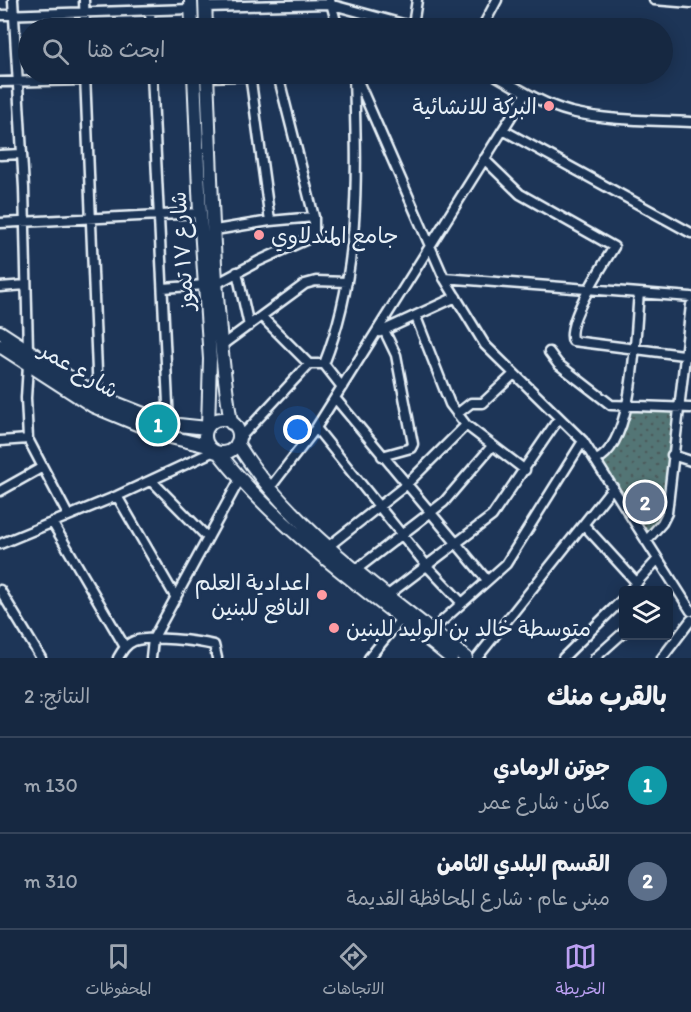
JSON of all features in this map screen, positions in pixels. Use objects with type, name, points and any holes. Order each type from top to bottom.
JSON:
[{"type":"main road","name":"شارع ١٧ تموز","points":[[194,84],[200,213],[222,345],[231,423]]},
{"type":"main road","name":"شارع ١٧ تموز","points":[[208,84],[215,230],[208,427]]},
{"type":"main road","name":"شارع عمر","points":[[0,332],[98,396],[168,424],[208,427]]},
{"type":"main road","name":"شارع عمر","points":[[0,346],[107,412],[166,436],[214,450]]},
{"type":"main road","points":[[451,658],[279,518],[214,450],[208,427],[217,420],[231,423],[237,430],[238,441],[269,489],[297,519],[466,658]]},
{"type":"main road","points":[[214,450],[232,450],[238,441]]},
{"type":"street","points":[[13,0],[25,222],[28,350]]},
{"type":"street","points":[[84,0],[84,18]]},
{"type":"street","points":[[416,18],[417,0]]},
{"type":"street","points":[[487,18],[497,0]]},
{"type":"street","points":[[654,0],[691,3]]},
{"type":"street","points":[[329,2],[335,18]]},
{"type":"street","points":[[205,4],[329,2],[385,18]]},
{"type":"street","points":[[0,15],[150,12],[191,4]]},
{"type":"street","points":[[150,12],[150,18]]},
{"type":"street","points":[[0,82],[17,81]]},
{"type":"street","points":[[86,84],[98,396]]},
{"type":"street","points":[[152,84],[168,424]]},
{"type":"street","points":[[251,84],[270,220]]},
{"type":"street","points":[[163,288],[212,284],[311,239],[315,232],[314,217],[280,84]]},
{"type":"street","points":[[324,364],[336,334],[355,234],[358,170],[355,84]]},
{"type":"street","points":[[359,84],[444,278],[485,345],[513,375],[583,441],[646,541],[688,599],[691,611]]},
{"type":"street","points":[[510,84],[569,111],[609,118],[691,122]]},
{"type":"street","points":[[269,489],[316,428],[526,93]]},
{"type":"street","points":[[503,130],[691,233]]},
{"type":"street","points":[[0,155],[22,154]]},
{"type":"street","points":[[484,159],[520,194],[614,248],[589,288],[570,338],[578,342],[688,355]]},
{"type":"street","points":[[0,223],[200,213]]},
{"type":"street","points":[[215,230],[270,220],[314,217]]},
{"type":"street","points":[[237,272],[249,326]]},
{"type":"street","points":[[444,278],[691,297]]},
{"type":"street","points":[[222,345],[305,284],[316,281],[347,282]]},
{"type":"street","points":[[0,287],[27,285]]},
{"type":"street","points":[[596,460],[605,456],[615,443],[627,405],[639,293]]},
{"type":"street","points":[[375,334],[456,297]]},
{"type":"street","points":[[646,541],[662,523],[667,513],[678,407],[688,355],[691,304]]},
{"type":"street","points":[[416,316],[450,404],[466,425],[525,470]]},
{"type":"street","points":[[262,317],[309,364],[324,364]]},
{"type":"street","points":[[382,456],[411,448],[413,444],[396,354],[384,330]]},
{"type":"street","points":[[549,352],[558,364],[607,403],[691,408]]},
{"type":"street","points":[[238,441],[309,364]]},
{"type":"street","points":[[324,364],[342,387]]},
{"type":"street","points":[[28,365],[26,398],[28,439],[41,468],[68,515]]},
{"type":"street","points":[[458,414],[471,404],[483,404],[513,375]]},
{"type":"street","points":[[335,398],[487,580]]},
{"type":"street","points":[[388,595],[492,516],[559,418]]},
{"type":"street","points":[[329,546],[406,485],[466,425]]},
{"type":"street","points":[[316,428],[427,566],[462,603]]},
{"type":"street","points":[[0,441],[28,439]]},
{"type":"street","points":[[432,630],[506,564],[583,441]]},
{"type":"street","points":[[357,569],[403,536],[450,496],[492,446]]},
{"type":"street","points":[[0,544],[152,481],[214,450]]},
{"type":"street","points":[[672,455],[691,461]]},
{"type":"street","points":[[0,491],[41,468]]},
{"type":"street","points":[[152,658],[153,639],[240,478]]},
{"type":"street","points":[[152,481],[208,538]]},
{"type":"street","points":[[477,658],[614,488]]},
{"type":"street","points":[[117,496],[176,598]]},
{"type":"street","points":[[52,522],[125,647]]},
{"type":"street","points":[[584,525],[637,583]]},
{"type":"street","points":[[634,586],[658,559]]},
{"type":"street","points":[[0,590],[40,658]]},
{"type":"street","points":[[563,658],[619,603]]},
{"type":"street","points":[[369,658],[402,618]]},
{"type":"street","points":[[662,658],[691,620]]},
{"type":"street","points":[[595,658],[619,636]]},
{"type":"street","points":[[118,658],[125,647],[134,640],[153,639],[214,645],[217,658]]},
{"type":"green space","points":[[626,407],[678,407],[665,518],[646,541],[600,462]]},
{"type":"place","name":"البركة للانشائية","points":[[549,106]]},
{"type":"place","name":"جامع المندلاوي","points":[[259,235]]},
{"type":"place","name":"جوتن الرمادي","points":[[158,424]]},
{"type":"place","name":"القسم البلدي الثامن","points":[[645,502]]},
{"type":"place","name":"اعدادية العلم النافع للبنين","points":[[322,595]]},
{"type":"place","name":"متوسطة خالد بن الوليد للبنين","points":[[334,628]]}]
